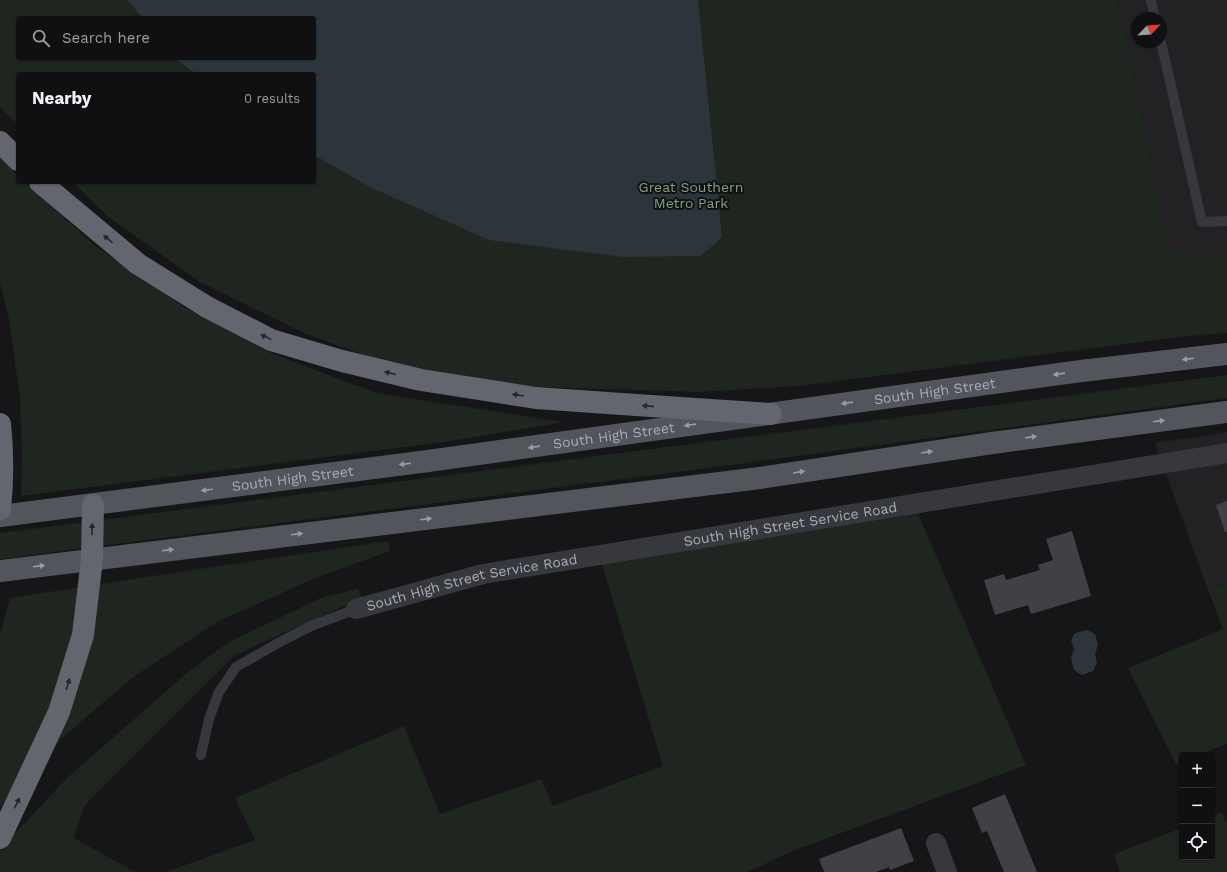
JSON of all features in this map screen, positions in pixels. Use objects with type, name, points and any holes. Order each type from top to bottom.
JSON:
[{"type":"highway","points":[[0,142],[16,158]]},
{"type":"highway","points":[[42,184],[138,264],[207,307],[271,340],[342,361],[421,380],[528,396],[771,414]]},
{"type":"highway","points":[[0,509],[2,490],[1,434]]},
{"type":"highway","points":[[0,838],[59,712],[83,635],[92,560],[93,504]]},
{"type":"main road","name":"South High Street","points":[[0,516],[428,462],[1081,371],[1227,354]]},
{"type":"main road","points":[[0,571],[760,478],[992,443],[1227,412]]},
{"type":"street","name":"South High Street Service Road","points":[[356,609],[483,574],[1227,453]]},
{"type":"street","points":[[936,843],[947,872]]},
{"type":"lane","points":[[1151,0],[1154,12]]},
{"type":"lane","points":[[1162,48],[1202,222],[1227,221]]},
{"type":"lane","points":[[201,755],[209,719],[220,692],[236,667],[311,626],[356,609]]},
{"type":"shaded area","points":[[127,0],[698,0],[722,237],[701,256],[623,257],[489,240],[370,187],[316,156],[316,72],[193,72],[178,60],[316,60],[316,16],[141,16]]},
{"type":"shaded area","points":[[1117,0],[1227,0],[1227,255],[1167,251],[1137,84]]},
{"type":"shaded area","points":[[1227,432],[1227,584],[1208,590],[1155,443]]},
{"type":"shaded area","points":[[1087,630],[1095,634],[1098,645],[1095,654],[1097,663],[1093,671],[1082,675],[1074,670],[1071,658],[1074,649],[1071,640],[1075,633]]},
{"type":"green space","name":"Great Southern Metro Park","points":[[0,0],[1117,0],[1137,84],[1167,250],[1227,255],[1227,333],[1188,336],[799,386],[700,392],[538,387],[400,368],[306,334],[200,282],[107,216],[75,184],[316,184],[316,72],[16,72],[16,123],[0,107]]},
{"type":"green space","points":[[0,158],[16,174],[16,184],[27,184],[94,245],[182,306],[271,353],[376,393],[564,422],[444,442],[21,496],[22,457],[20,397],[9,319],[0,283]]},
{"type":"green space","points":[[1227,375],[1227,398],[724,466],[0,559],[0,533]]},
{"type":"green space","points":[[917,511],[1026,765],[795,850],[747,872],[166,872],[255,840],[235,798],[404,726],[440,814],[541,779],[553,806],[663,766],[601,561]]},
{"type":"green space","points":[[388,541],[390,551],[318,577],[217,622],[132,678],[62,738],[14,789],[0,808],[0,635],[10,598]]},
{"type":"green space","points":[[1227,584],[1227,744],[1206,752],[1179,752],[1179,763],[1176,764],[1128,668],[1223,629],[1208,590]]},
{"type":"green space","points":[[358,589],[362,598],[235,655],[84,806],[74,838],[135,872],[0,872],[0,850],[3,846],[67,778],[187,673],[229,642],[323,597]]},
{"type":"green space","points":[[1222,812],[1227,824],[1227,872],[1120,872],[1114,854],[1179,829],[1179,860],[1215,860],[1215,815]]},
{"type":"building","points":[[1227,501],[1227,532],[1225,532],[1216,505]]},
{"type":"building","points":[[1072,531],[1091,596],[1031,614],[1028,605],[995,615],[984,580],[1004,574],[1006,580],[1040,570],[1038,565],[1053,560],[1046,539]]},
{"type":"building","points":[[1005,794],[1037,872],[1004,872],[987,831],[982,833],[972,808]]},
{"type":"building","points":[[901,828],[914,861],[890,870],[889,867],[876,872],[824,872],[819,859]]}]
